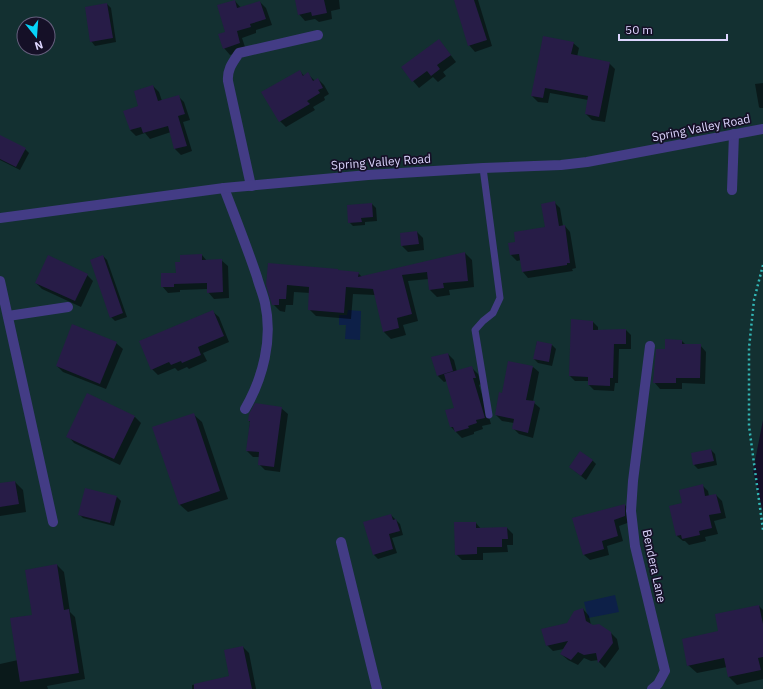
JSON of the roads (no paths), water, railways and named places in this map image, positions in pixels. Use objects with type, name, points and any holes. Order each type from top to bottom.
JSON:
[{"type":"street","points":[[251,186],[228,81],[228,74],[231,64],[239,53],[318,34]]},
{"type":"street","name":"Spring Valley Road","points":[[0,218],[224,188],[368,175],[560,165],[586,162],[763,129]]},
{"type":"street","points":[[732,190],[734,134]]},
{"type":"street","points":[[224,188],[252,262],[265,303],[268,326],[263,367],[254,394],[245,409]]},
{"type":"street","points":[[0,281],[52,522]]},
{"type":"street","points":[[8,316],[68,307]]},
{"type":"street","name":"Bendera Lane","points":[[650,346],[633,481],[631,511],[635,546],[666,671],[658,684],[652,689]]},
{"type":"street","points":[[341,542],[377,689]]},
{"type":"lane","points":[[483,168],[500,298],[493,313],[475,330],[489,415]]},
{"type":"water","points":[[348,310],[361,311],[360,340],[345,339],[346,325],[339,325],[339,315],[347,315]]},
{"type":"water","points":[[615,595],[619,612],[588,618],[584,602]]}]
